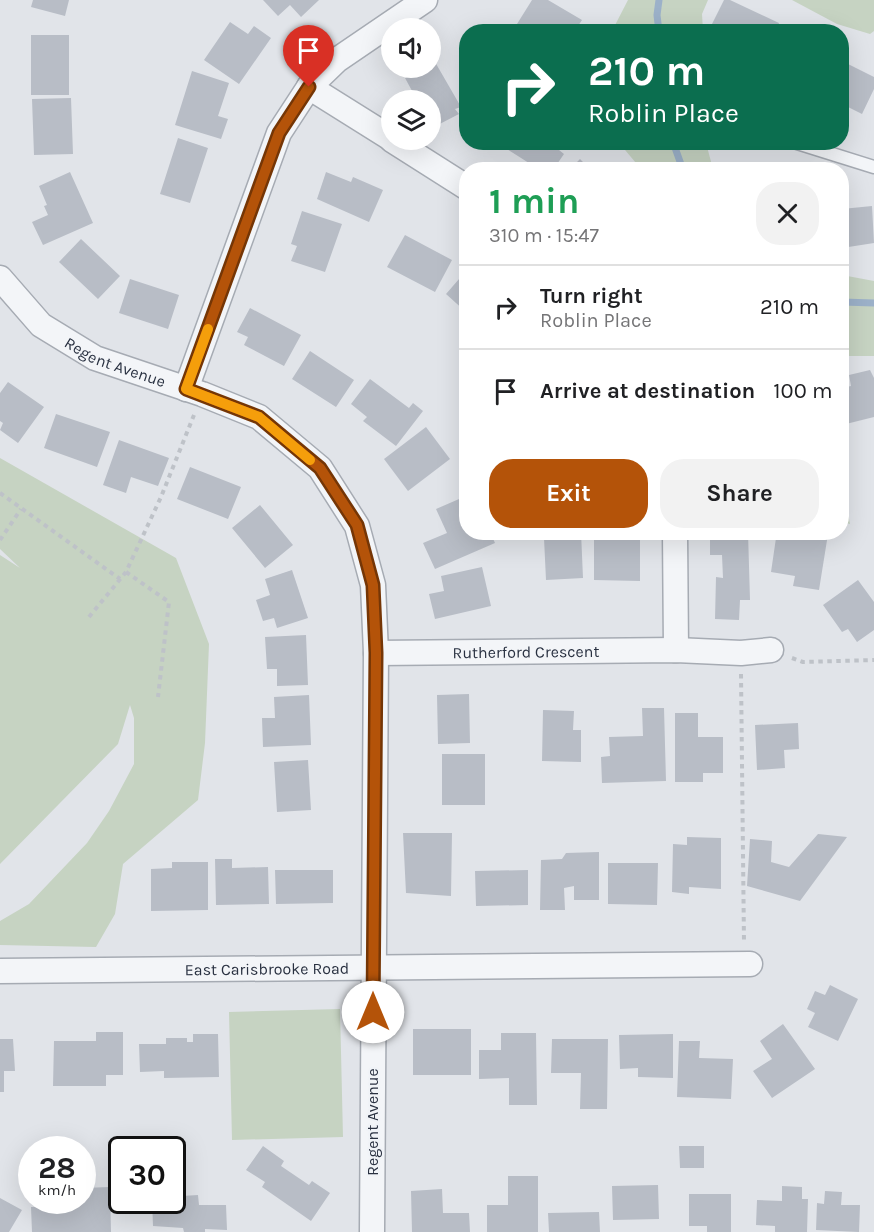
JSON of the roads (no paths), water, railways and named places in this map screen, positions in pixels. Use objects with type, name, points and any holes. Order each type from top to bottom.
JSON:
[{"type":"street","points":[[194,392],[279,133],[309,87],[337,60],[425,0]]},
{"type":"street","points":[[309,87],[381,132]]},
{"type":"street","points":[[409,150],[459,182]]},
{"type":"street","name":"Regent Avenue","points":[[0,278],[41,325],[95,358],[259,417],[320,468],[357,525],[373,585],[376,653],[372,1232]]},
{"type":"street","points":[[675,540],[676,650]]},
{"type":"street","name":"Rutherford Crescent","points":[[376,653],[771,650]]},
{"type":"street","name":"East Carisbrooke Road","points":[[0,971],[747,964]]},
{"type":"lane","points":[[820,150],[874,167]]},
{"type":"waterway","points":[[658,24],[659,0]]},
{"type":"waterway","points":[[676,150],[680,162]]},
{"type":"waterway","points":[[849,302],[874,303]]}]
